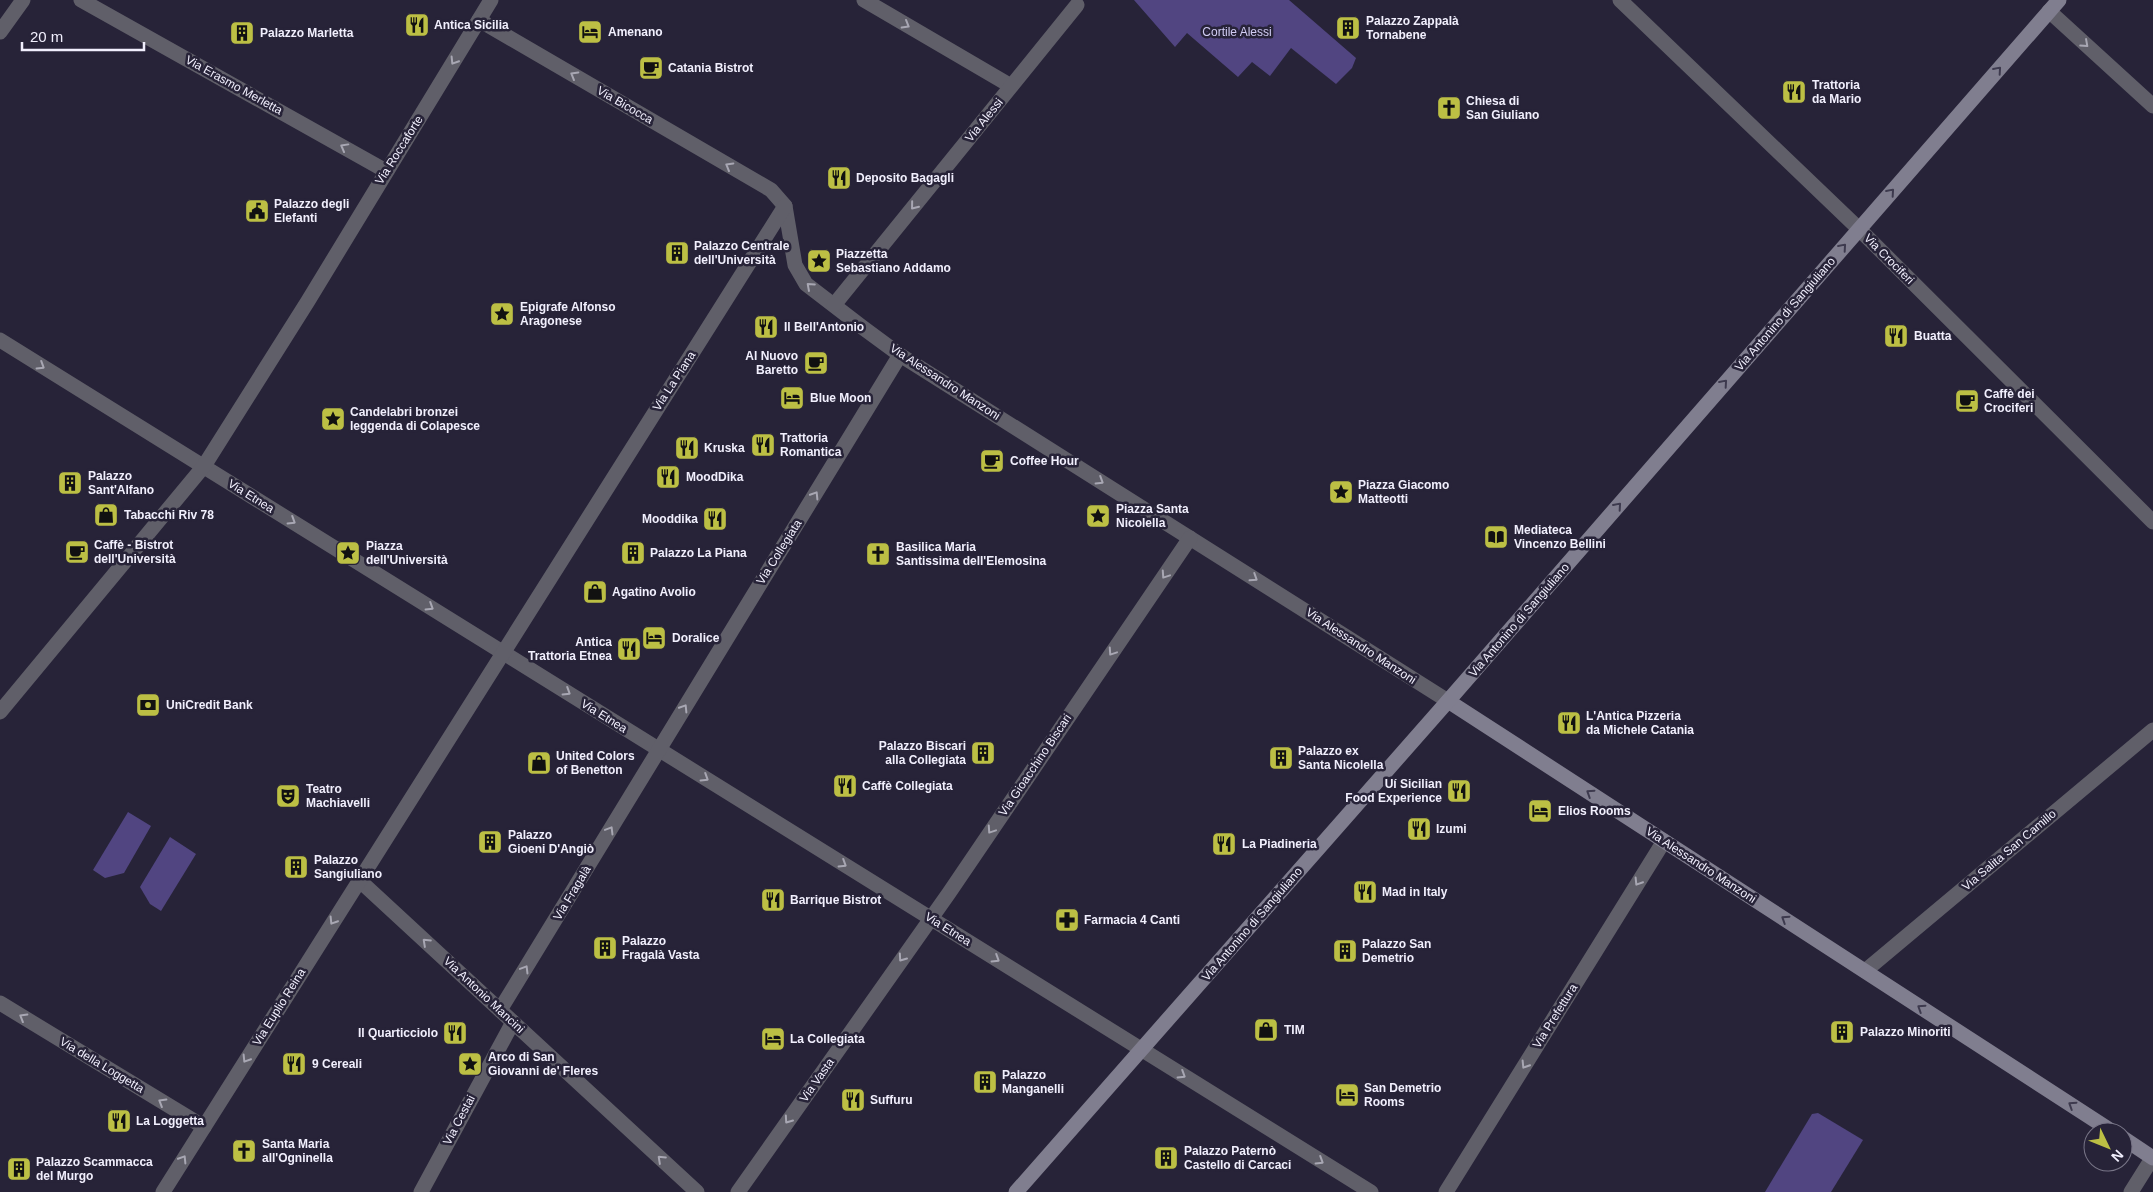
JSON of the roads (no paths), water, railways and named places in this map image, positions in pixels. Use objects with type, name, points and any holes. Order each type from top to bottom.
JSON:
[{"type":"main road","name":"Via Antonino di Sangiuliano","points":[[1016,1192],[1448,701],[2054,5]]},
{"type":"main road","name":"Via Alessandro Manzoni","points":[[1448,701],[2098,1122]]},
{"type":"main road","points":[[2133,1145],[2153,1158]]},
{"type":"street","points":[[0,32],[23,0]]},
{"type":"street","name":"Via Erasmo Merletta","points":[[81,0],[386,171]]},
{"type":"street","name":"Via Roccaforte","points":[[0,712],[204,466],[308,301],[491,0]]},
{"type":"street","points":[[864,0],[1011,86]]},
{"type":"street","name":"Via Crociferi","points":[[1620,0],[1859,229],[2153,522]]},
{"type":"street","name":"Via Alessi","points":[[834,305],[1077,5]]},
{"type":"street","points":[[2054,5],[2153,106]]},
{"type":"street","name":"Via Bicocca","points":[[479,20],[771,190],[785,206]]},
{"type":"street","name":"Via La Piana","points":[[502,652],[785,206]]},
{"type":"street","name":"Via Alessandro Manzoni","points":[[785,206],[795,264],[806,284],[862,327],[900,355],[1448,701]]},
{"type":"street","name":"Via Etnea","points":[[0,340],[1371,1192]]},
{"type":"street","name":"Via Collegiata","points":[[658,749],[900,355]]},
{"type":"street","name":"Via Gioacchino Biscari","points":[[930,919],[1190,538]]},
{"type":"street","name":"Via Euplio Reina","points":[[163,1192],[502,652]]},
{"type":"street","name":"Via Salita San Camillo","points":[[1865,971],[2153,730]]},
{"type":"street","name":"Via Fragalà","points":[[500,1010],[658,749]]},
{"type":"street","name":"Via Prefettura","points":[[1446,1192],[1664,841]]},
{"type":"street","name":"Via Antonio Mancini","points":[[359,880],[697,1192]]},
{"type":"street","name":"Via Vasta","points":[[738,1192],[930,919]]},
{"type":"street","name":"Via della Loggetta","points":[[0,1004],[204,1127]]},
{"type":"street","name":"Via Cestai","points":[[421,1192],[513,1022]]},
{"type":"street","points":[[2132,1192],[2153,1158]]},
{"type":"place","name":"Antica Sicilia","points":[[417,25]]},
{"type":"place","name":"Palazzo Zappalà Tornabene","points":[[1348,28]]},
{"type":"place","name":"Amenano","points":[[590,32]]},
{"type":"place","name":"Palazzo Marletta","points":[[242,33]]},
{"type":"place","name":"Catania Bistrot","points":[[651,68]]},
{"type":"place","name":"Trattoria da Mario","points":[[1794,92]]},
{"type":"place","name":"Chiesa di San Giuliano","points":[[1449,108]]},
{"type":"place","name":"Deposito Bagagli","points":[[839,178]]},
{"type":"place","name":"Palazzo degli Elefanti","points":[[257,211]]},
{"type":"place","name":"Palazzo Centrale dell'Università","points":[[677,253]]},
{"type":"place","name":"Piazzetta Sebastiano Addamo","points":[[819,261]]},
{"type":"place","name":"Epigrafe Alfonso Aragonese","points":[[502,314]]},
{"type":"place","name":"Il Bell'Antonio","points":[[766,327]]},
{"type":"place","name":"Buatta","points":[[1896,336]]},
{"type":"place","name":"Al Nuovo Baretto","points":[[816,363]]},
{"type":"place","name":"Blue Moon","points":[[792,398]]},
{"type":"place","name":"Caffè dei Crociferi","points":[[1967,401]]},
{"type":"place","name":"Candelabri bronzei leggenda di Colapesce","points":[[333,419]]},
{"type":"place","name":"Trattoria Romantica","points":[[763,445]]},
{"type":"place","name":"Kruska","points":[[687,448]]},
{"type":"place","name":"Coffee Hour","points":[[992,461]]},
{"type":"place","name":"MoodDika","points":[[668,477]]},
{"type":"place","name":"Palazzo Sant'Alfano","points":[[70,483]]},
{"type":"place","name":"Piazza Giacomo Matteotti","points":[[1341,492]]},
{"type":"place","name":"Tabacchi Riv 78","points":[[106,515]]},
{"type":"place","name":"Piazza Santa Nicolella","points":[[1098,516]]},
{"type":"place","name":"Mooddika","points":[[715,519]]},
{"type":"place","name":"Mediateca Vincenzo Bellini","points":[[1496,537]]},
{"type":"place","name":"Caffè - Bistrot dell'Università","points":[[77,552]]},
{"type":"place","name":"Piazza dell'Università","points":[[348,553]]},
{"type":"place","name":"Palazzo La Piana","points":[[633,553]]},
{"type":"place","name":"Basilica Maria Santissima dell'Elemosina","points":[[878,554]]},
{"type":"place","name":"Agatino Avolio","points":[[595,592]]},
{"type":"place","name":"Doralice","points":[[654,638]]},
{"type":"place","name":"Antica Trattoria Etnea","points":[[629,649]]},
{"type":"place","name":"UniCredit Bank","points":[[148,705]]},
{"type":"place","name":"L'Antica Pizzeria da Michele Catania","points":[[1569,723]]},
{"type":"place","name":"Palazzo Biscari alla Collegiata","points":[[983,753]]},
{"type":"place","name":"Palazzo ex Santa Nicolella","points":[[1281,758]]},
{"type":"place","name":"United Colors of Benetton","points":[[539,763]]},
{"type":"place","name":"Caffè Collegiata","points":[[845,786]]},
{"type":"place","name":"Uí Sicilian Food Experience","points":[[1459,791]]},
{"type":"place","name":"Teatro Machiavelli","points":[[288,796]]},
{"type":"place","name":"Elios Rooms","points":[[1540,811]]},
{"type":"place","name":"Izumi","points":[[1419,829]]},
{"type":"place","name":"Palazzo Gioeni D'Angiò","points":[[490,842]]},
{"type":"place","name":"La Piadineria","points":[[1224,844]]},
{"type":"place","name":"Palazzo Sangiuliano","points":[[296,867]]},
{"type":"place","name":"Mad in Italy","points":[[1365,892]]},
{"type":"place","name":"Barrique Bistrot","points":[[773,900]]},
{"type":"place","name":"Farmacia 4 Canti","points":[[1067,920]]},
{"type":"place","name":"Palazzo Fragalà Vasta","points":[[605,948]]},
{"type":"place","name":"Palazzo San Demetrio","points":[[1345,951]]},
{"type":"place","name":"TIM","points":[[1266,1030]]},
{"type":"place","name":"Palazzo Minoriti","points":[[1842,1032]]},
{"type":"place","name":"Il Quarticciolo","points":[[455,1033]]},
{"type":"place","name":"La Collegiata","points":[[773,1039]]},
{"type":"place","name":"9 Cereali","points":[[294,1064]]},
{"type":"place","name":"Arco di San Giovanni de' Fleres","points":[[470,1064]]},
{"type":"place","name":"Palazzo Manganelli","points":[[985,1082]]},
{"type":"place","name":"San Demetrio Rooms","points":[[1347,1095]]},
{"type":"place","name":"Suffuru","points":[[853,1100]]},
{"type":"place","name":"La Loggetta","points":[[119,1121]]},
{"type":"place","name":"Santa Maria all'Ogninella","points":[[244,1151]]},
{"type":"place","name":"Palazzo Paternò Castello di Carcaci","points":[[1166,1158]]},
{"type":"place","name":"Palazzo Scammacca del Murgo","points":[[19,1169]]},
{"type":"park label","name":"Cortile Alessi","points":[[1237,32]]}]
